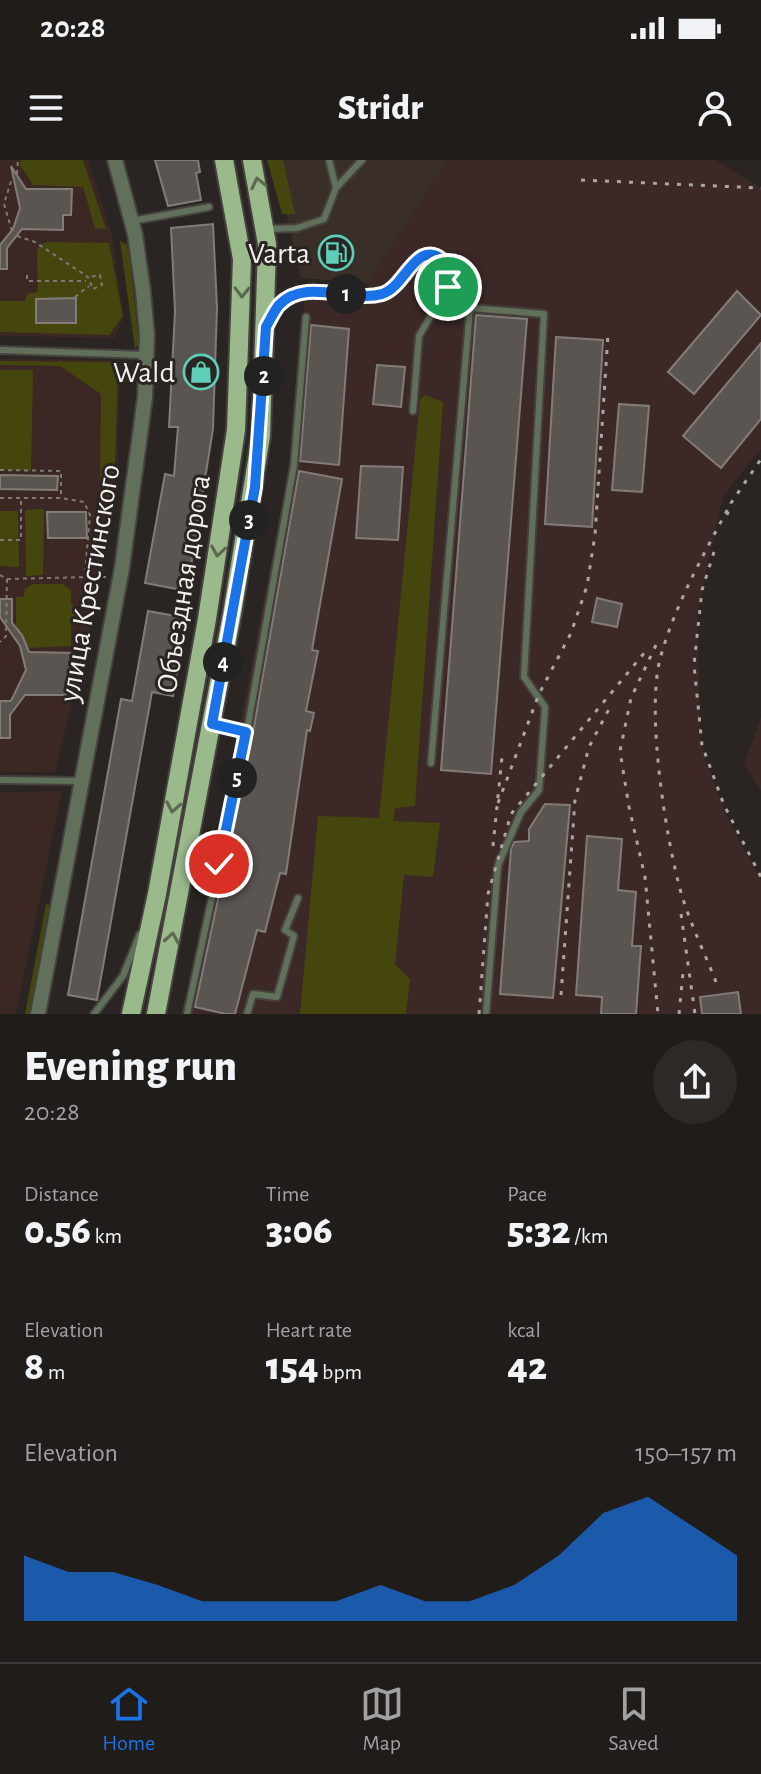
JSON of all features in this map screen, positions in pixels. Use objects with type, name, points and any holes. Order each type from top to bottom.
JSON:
[{"type":"main road","name":"Объездная дорога","points":[[131,1014],[157,894],[207,619],[236,430],[242,259],[224,160]]},
{"type":"main road","name":"Объездная дорога","points":[[156,1014],[255,487],[266,327],[266,229],[252,160]]},
{"type":"street","name":"улица Крестинского","points":[[38,1014],[122,568],[145,397],[147,355],[143,291],[132,221],[115,160]]},
{"type":"lane","points":[[329,160],[336,188]]},
{"type":"lane","points":[[266,229],[297,228],[324,219],[336,188],[362,160]]},
{"type":"lane","points":[[132,221],[209,207]]},
{"type":"lane","points":[[266,327],[280,304],[299,295],[320,291],[378,295],[396,288],[417,258],[437,255],[444,261],[448,287],[419,336],[413,411]]},
{"type":"lane","points":[[431,763],[470,308],[544,314],[524,677],[545,707],[539,790],[521,812],[498,865],[486,1014]]},
{"type":"lane","points":[[187,1014],[246,732],[294,465],[306,317]]},
{"type":"lane","points":[[0,350],[147,355]]},
{"type":"lane","points":[[212,724],[246,732]]},
{"type":"lane","points":[[0,780],[81,781]]},
{"type":"lane","points":[[94,1014],[123,976],[157,894]]},
{"type":"lane","points":[[247,1014],[253,994],[277,997],[294,936],[285,930],[298,898]]},
{"type":"path","points":[[17,174],[18,160]]},
{"type":"path","points":[[12,178],[2,204],[12,231]]},
{"type":"path","points":[[17,236],[35,242],[87,279],[89,286]]},
{"type":"path","points":[[27,275],[27,281],[87,279],[97,274],[102,280],[98,288],[89,286]]},
{"type":"path","points":[[75,297],[89,286]]},
{"type":"path","points":[[0,470],[61,471],[61,498]]},
{"type":"path","points":[[0,498],[61,498],[84,502],[90,515],[85,573],[89,577]]},
{"type":"path","points":[[0,540],[21,540],[21,498]]},
{"type":"path","points":[[0,575],[7,579],[106,577]]},
{"type":"path","points":[[0,642],[6,636],[7,579]]},
{"type":"shaded area","points":[[0,160],[88,160],[112,235],[123,318],[115,338],[0,336]]},
{"type":"shaded area","points":[[21,160],[83,160],[106,229],[95,228],[83,187],[33,185],[20,165]]},
{"type":"shaded area","points":[[267,160],[283,160],[295,214],[282,214]]},
{"type":"shaded area","points":[[274,160],[448,160],[367,283],[301,278]]},
{"type":"shaded area","points":[[448,160],[715,160],[761,188],[761,449],[723,496],[697,614],[701,746],[726,815],[761,881],[761,1014],[185,1014],[289,468],[305,298],[370,301],[367,283]]},
{"type":"shaded area","points":[[120,241],[126,244],[129,252],[139,343],[135,349]]},
{"type":"shaded area","points":[[47,242],[109,243],[123,316],[109,335],[0,332],[0,301],[25,301],[27,294],[38,292],[37,251],[40,245]]},
{"type":"shaded area","points":[[0,359],[120,360],[117,492],[107,558],[55,772],[0,772]]},
{"type":"shaded area","points":[[0,361],[118,362],[114,497],[100,497],[101,394],[60,366],[0,365]]},
{"type":"shaded area","points":[[0,370],[33,370],[31,471],[0,470]]},
{"type":"shaded area","points":[[425,395],[443,402],[415,806],[395,808],[393,821],[440,823],[433,877],[404,875],[395,964],[410,979],[406,1014],[300,1014],[318,816],[379,818],[420,400]]},
{"type":"shaded area","points":[[44,509],[43,575],[26,576],[25,510]]},
{"type":"shaded area","points":[[0,511],[18,511],[19,567],[0,566]]},
{"type":"shaded area","points":[[33,584],[62,584],[71,590],[71,604],[79,608],[80,615],[71,621],[71,646],[27,648],[16,626],[16,597],[23,597],[25,589]]},
{"type":"shaded area","points":[[761,717],[761,791],[744,764]]},
{"type":"shaded area","points":[[62,791],[16,1014],[0,1014],[0,792]]},
{"type":"shaded area","points":[[46,904],[51,906],[50,919],[31,1014],[25,1014]]},
{"type":"building","points":[[155,160],[198,160],[200,172],[196,173],[201,200],[168,206]]},
{"type":"building","points":[[11,166],[26,189],[72,189],[71,215],[63,215],[63,230],[22,229],[7,248],[7,269],[0,269],[0,245],[13,229],[20,208]]},
{"type":"building","points":[[213,224],[217,308],[213,429],[187,591],[145,583],[165,474],[174,476],[178,427],[169,427],[175,311],[171,228]]},
{"type":"building","points":[[737,291],[761,315],[694,394],[668,372]]},
{"type":"building","points":[[76,298],[76,323],[36,323],[36,299]]},
{"type":"building","points":[[476,315],[527,319],[491,774],[441,770]]},
{"type":"building","points":[[311,325],[349,329],[339,465],[300,461]]},
{"type":"building","points":[[556,337],[603,340],[592,527],[545,524]]},
{"type":"building","points":[[761,343],[761,419],[721,468],[683,436]]},
{"type":"building","points":[[377,365],[405,367],[401,407],[373,404]]},
{"type":"building","points":[[619,404],[649,406],[642,492],[612,490]]},
{"type":"building","points":[[361,466],[403,467],[398,540],[356,538]]},
{"type":"building","points":[[299,471],[342,479],[312,650],[318,651],[306,711],[314,713],[310,731],[307,730],[286,874],[280,873],[265,932],[257,930],[235,1014],[226,1014],[195,1007],[250,749]]},
{"type":"building","points":[[0,475],[58,476],[57,490],[0,489]]},
{"type":"building","points":[[47,512],[86,512],[87,538],[48,538]]},
{"type":"building","points":[[597,598],[622,604],[617,627],[592,622]]},
{"type":"building","points":[[0,599],[12,599],[12,623],[22,635],[29,652],[76,653],[76,680],[66,679],[66,695],[25,695],[10,715],[10,738],[0,738],[0,701],[11,701],[26,670],[20,646],[0,617]]},
{"type":"building","points":[[148,611],[187,618],[173,696],[152,692],[97,1000],[68,995],[121,699],[132,701]]},
{"type":"building","points":[[545,804],[570,805],[553,998],[500,994],[511,849],[514,842],[529,841],[529,829]]},
{"type":"building","points":[[587,836],[622,839],[618,890],[636,892],[632,946],[641,946],[636,1014],[601,1014],[602,997],[576,995]]},
{"type":"building","points":[[738,992],[741,1014],[702,1014],[700,997]]},
{"type":"railway","points":[[581,180],[761,188]]},
{"type":"railway","points":[[498,803],[539,694],[571,633],[587,586],[595,535],[608,334]]},
{"type":"railway","points":[[727,515],[731,503],[761,459]]},
{"type":"railway","points":[[716,982],[690,918],[676,872],[664,811],[655,712],[656,683],[666,639],[691,580],[731,503]]},
{"type":"railway","points":[[714,552],[702,590],[694,665],[702,745],[724,805],[761,877]]},
{"type":"railway","points":[[656,645],[631,698],[620,751],[645,877],[658,1014]]},
{"type":"railway","points":[[479,1014],[488,894],[511,814],[645,652]]},
{"type":"railway","points":[[561,995],[575,800],[589,747],[609,709]]},
{"type":"railway","points":[[493,846],[502,757]]},
{"type":"railway","points":[[681,914],[695,1014]]},
{"type":"railway","points":[[679,1014],[683,973]]},
{"type":"place","name":"Varta","points":[[336,253]]},
{"type":"place","name":"Wald","points":[[201,372]]},
{"type":"route","points":[[219,864],[246,732],[212,724],[255,487],[261,436],[266,327],[280,304],[299,295],[320,291],[369,297],[386,293],[396,288],[417,258],[428,254],[437,255],[444,261],[448,287]]}]
